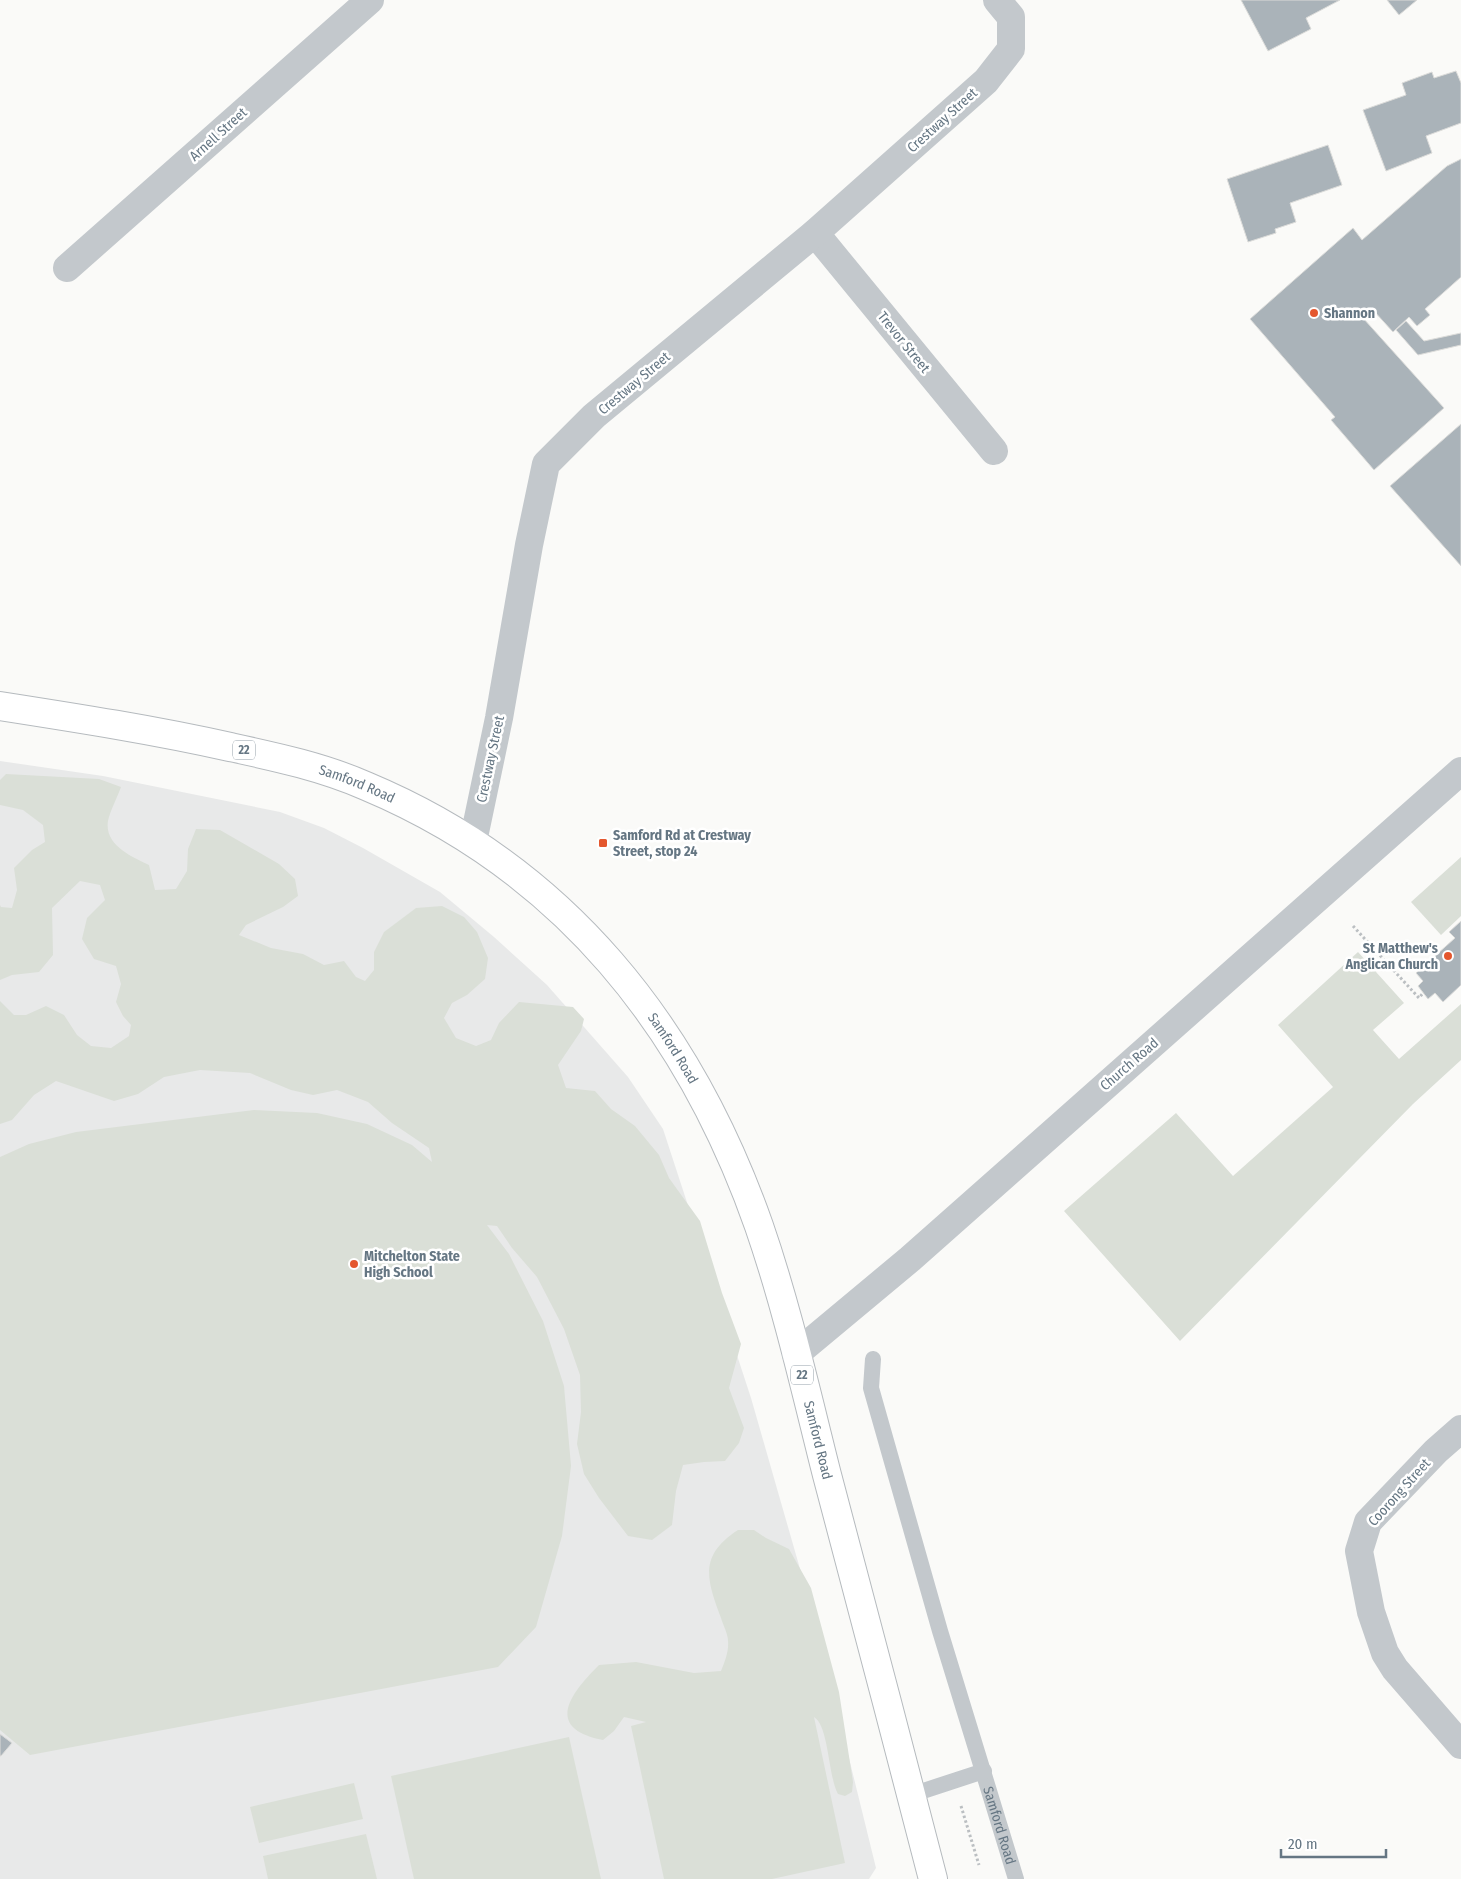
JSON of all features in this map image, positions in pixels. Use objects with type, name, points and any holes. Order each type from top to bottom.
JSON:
[{"type":"main road","name":"Samford Road","points":[[0,706],[184,737],[266,754],[363,784],[409,804],[473,842],[510,868],[569,917],[598,947],[628,983],[680,1055],[700,1092],[740,1177],[759,1227],[796,1354],[933,1879]]},
{"type":"street","name":"Arnell Street","points":[[67,268],[370,0]]},
{"type":"street","name":"Crestway Street","points":[[473,842],[499,718],[529,545],[546,464],[594,416],[815,233],[986,81],[1011,50],[1011,17],[997,0]]},
{"type":"street","name":"Trevor Street","points":[[815,233],[994,451]]},
{"type":"street","name":"Church Road","points":[[796,1354],[910,1258],[1461,771]]},
{"type":"street","name":"Coorong Street","points":[[1461,1429],[1436,1451],[1368,1522],[1359,1551],[1371,1612],[1385,1653],[1395,1669],[1461,1745]]},
{"type":"lane","name":"Samford Road","points":[[872,1359],[871,1388],[940,1631],[1016,1879]]},
{"type":"lane","name":"Samford Road","points":[[911,1795],[984,1771]]},
{"type":"path","points":[[1353,926],[1419,998],[1423,993]]},
{"type":"path","points":[[954,1782],[979,1865]]},
{"type":"shaded area","name":"Mitchelton State High School","points":[[0,761],[103,776],[280,812],[324,828],[440,892],[547,985],[628,1077],[663,1129],[751,1398],[817,1628],[876,1868],[869,1879],[0,1879]]},
{"type":"shaded area","name":"Mitchelton State High School","points":[[6,774],[99,779],[121,787],[108,821],[110,837],[121,849],[149,865],[155,890],[176,889],[187,871],[188,849],[196,829],[220,830],[279,864],[295,879],[298,896],[283,907],[246,925],[239,935],[271,948],[303,954],[324,965],[344,961],[356,977],[365,981],[374,970],[374,952],[384,932],[416,908],[442,906],[464,917],[477,932],[488,958],[485,979],[467,995],[452,1003],[444,1018],[456,1038],[476,1046],[491,1040],[499,1023],[519,1002],[573,1007],[584,1019],[581,1031],[558,1065],[566,1088],[595,1091],[611,1109],[635,1126],[659,1155],[669,1178],[700,1221],[722,1293],[741,1344],[729,1388],[744,1428],[739,1443],[725,1461],[683,1465],[676,1491],[672,1525],[652,1540],[628,1536],[599,1498],[584,1474],[577,1444],[581,1412],[580,1375],[564,1329],[537,1277],[512,1248],[497,1226],[487,1225],[509,1254],[543,1321],[564,1386],[571,1466],[562,1536],[536,1627],[498,1667],[30,1755],[0,1730],[0,1157],[29,1144],[76,1132],[254,1110],[317,1113],[367,1124],[412,1145],[432,1162],[429,1148],[392,1123],[368,1102],[337,1090],[313,1095],[291,1090],[250,1073],[200,1070],[164,1077],[138,1094],[114,1101],[56,1081],[34,1095],[12,1120],[0,1124],[0,1001],[14,1015],[26,1015],[46,1006],[64,1015],[77,1035],[91,1046],[111,1048],[129,1036],[131,1025],[123,1016],[116,1002],[121,984],[116,966],[94,959],[82,939],[87,918],[105,900],[100,885],[80,881],[52,908],[53,955],[39,972],[12,975],[0,980],[0,905],[1,907],[12,908],[17,890],[14,868],[32,850],[45,842],[43,825],[23,810],[0,805],[0,780]]},
{"type":"shaded area","points":[[1461,857],[1461,916],[1441,935],[1411,902]]},
{"type":"shaded area","points":[[1358,952],[1404,1003],[1373,1030],[1399,1059],[1461,1004],[1461,1060],[1413,1104],[1180,1341],[1064,1211],[1176,1113],[1233,1176],[1333,1087],[1278,1025]]},
{"type":"shaded area","points":[[738,1530],[754,1530],[789,1549],[811,1588],[839,1692],[853,1782],[852,1792],[845,1796],[838,1794],[832,1776],[823,1730],[814,1717],[845,1863],[772,1879],[664,1879],[631,1726],[646,1722],[624,1717],[614,1731],[603,1740],[584,1734],[573,1727],[568,1718],[568,1709],[579,1687],[599,1665],[636,1662],[694,1673],[721,1671],[727,1652],[728,1638],[712,1592],[709,1570],[711,1559],[716,1549]]},
{"type":"shaded area","points":[[569,1737],[601,1879],[414,1879],[391,1776]]},
{"type":"shaded area","points":[[354,1783],[363,1819],[259,1843],[250,1807]]},
{"type":"shaded area","points":[[366,1834],[377,1879],[268,1879],[263,1856]]},
{"type":"building","points":[[1241,0],[1340,0],[1306,18],[1311,29],[1268,51]]},
{"type":"building","points":[[1387,0],[1417,0],[1399,15]]},
{"type":"building","points":[[1456,71],[1461,83],[1461,123],[1426,136],[1432,153],[1386,171],[1363,110],[1406,95],[1402,83],[1432,72],[1434,78]]},
{"type":"building","points":[[1328,145],[1342,185],[1290,203],[1296,222],[1275,229],[1276,233],[1248,242],[1227,179]]},
{"type":"building","name":"Shannon","points":[[1461,159],[1461,277],[1425,309],[1430,315],[1417,326],[1409,317],[1393,332],[1373,310],[1363,318],[1444,408],[1374,470],[1331,420],[1335,417],[1250,319],[1353,228],[1362,240],[1447,166]]},
{"type":"building","points":[[1406,321],[1424,341],[1461,333],[1461,345],[1418,355],[1396,330]]},
{"type":"building","points":[[1461,424],[1461,566],[1390,486]]},
{"type":"building","name":"St Matthew's Anglican Church","points":[[1461,921],[1461,985],[1443,1002],[1435,993],[1428,999],[1418,986],[1423,981],[1416,973],[1455,938],[1449,932]]},
{"type":"building","points":[[0,1734],[12,1743],[1,1756],[0,1756]]},
{"type":"place","name":"Shannon","points":[[1314,313]]},
{"type":"place","name":"Samford Rd at Crestway Street, stop 24","points":[[603,843]]},
{"type":"place","name":"St Matthew's Anglican Church","points":[[1448,956]]},
{"type":"place","name":"Mitchelton State High School","points":[[354,1264]]}]
